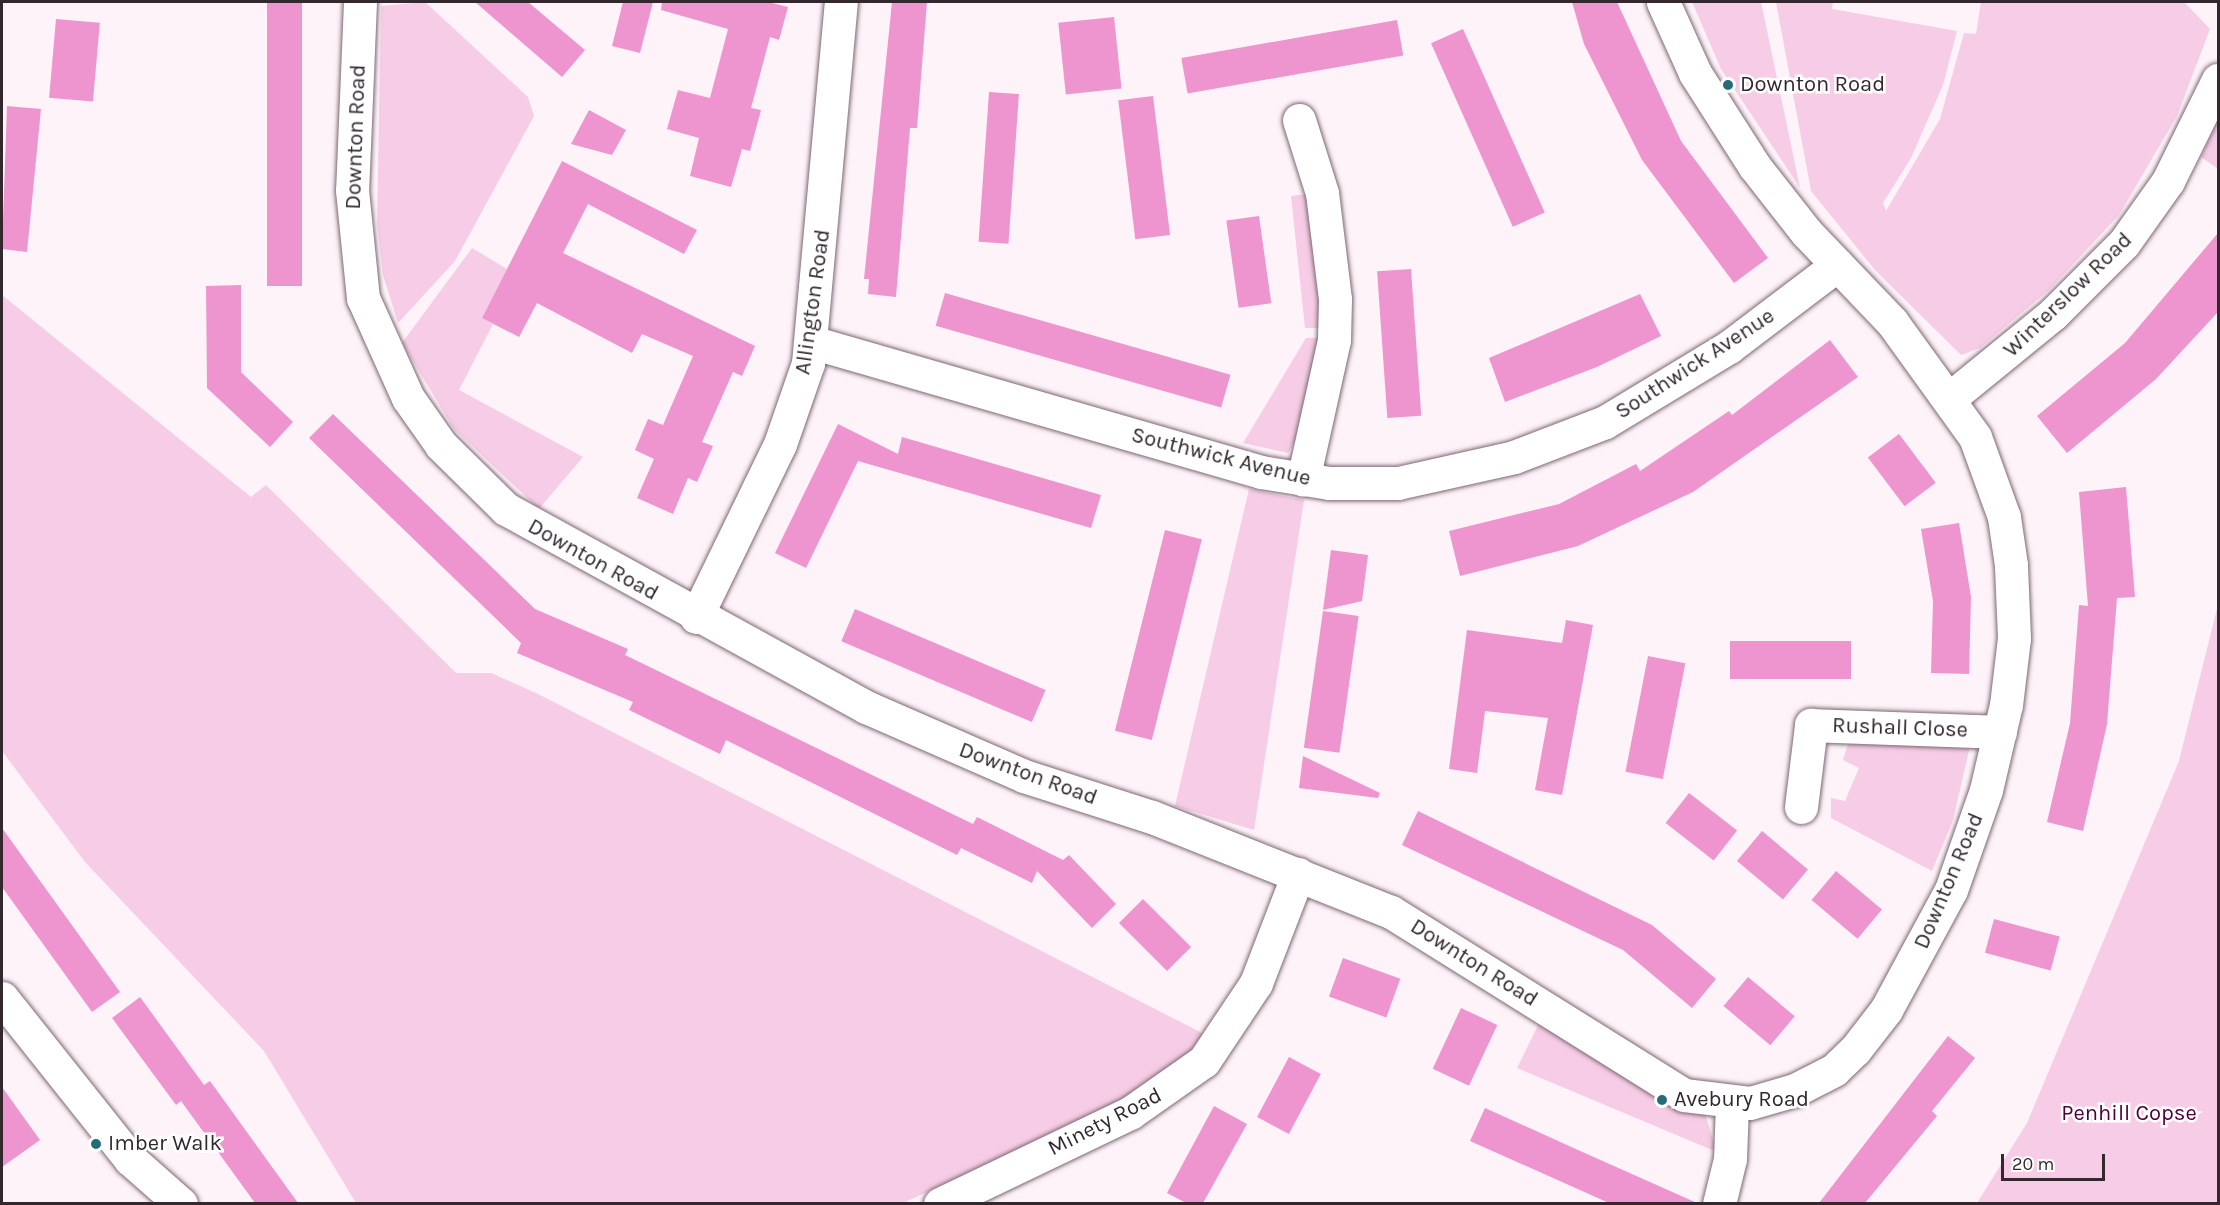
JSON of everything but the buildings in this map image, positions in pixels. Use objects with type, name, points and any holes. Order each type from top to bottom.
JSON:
[{"type":"street","name":"Downton Road","points":[[360,2],[355,258],[382,349],[408,399],[441,445],[506,509],[696,617],[866,707],[974,755],[1298,874],[1425,929],[1684,1095],[1732,1104],[1795,1090],[1834,1070],[1886,1010],[1951,890],[2000,732],[2014,638],[2004,517],[1991,472],[1950,398],[1892,322],[1838,265],[1726,128],[1663,2]]},
{"type":"street","name":"Allington Road","points":[[696,617],[780,444],[811,342],[841,2]]},
{"type":"street","name":"Winterslow Road","points":[[1950,398],[2045,322],[2124,243],[2168,181],[2218,80]]},
{"type":"street","points":[[1299,120],[1322,193],[1335,299],[1334,339],[1303,480]]},
{"type":"street","name":"Southwick Avenue","points":[[811,342],[1303,480],[1398,483],[1550,446],[1605,422],[1729,347],[1838,265]]},
{"type":"street","name":"Rushall Close","points":[[1801,807],[1811,725],[2000,732]]},
{"type":"street","name":"Minety Road","points":[[940,1203],[1130,1113],[1204,1060],[1256,982],[1298,874]]},
{"type":"street","points":[[2,998],[130,1158],[181,1203]]},
{"type":"street","points":[[1719,1203],[1730,1159],[1732,1104]]},
{"type":"green space","points":[[425,2],[528,97],[534,116],[455,261],[398,323],[383,275],[377,225],[381,6]]},
{"type":"green space","points":[[1692,2],[1761,2],[1800,188],[1721,69]]},
{"type":"green space","points":[[1776,2],[1833,2],[1832,9],[1957,31],[1943,85],[1911,158],[1883,203],[1886,211],[1940,119],[1964,33],[1976,34],[1981,2],[2184,2],[2210,29],[2177,116],[2119,215],[2049,290],[1980,348],[1961,355],[1875,270],[1811,191]]},
{"type":"green space","points":[[2218,119],[2218,169],[2201,157]]},
{"type":"green space","points":[[1307,194],[1311,199],[1321,328],[1305,328],[1291,196]]},
{"type":"green space","points":[[472,248],[507,269],[482,318],[493,324],[459,390],[583,457],[539,509],[454,429],[402,343]]},
{"type":"green space","points":[[2,295],[251,497],[266,485],[456,673],[491,673],[538,694],[1208,1036],[1175,1069],[1081,1121],[903,1203],[356,1203],[264,1051],[85,862],[2,751]]},
{"type":"green space","points":[[1306,338],[1322,338],[1297,438],[1288,453],[1243,443]]},
{"type":"green space","points":[[1249,489],[1304,500],[1254,830],[1175,806]]},
{"type":"green space","name":"Penhill Copse","points":[[2218,605],[2218,1203],[1977,1203],[2027,1123],[2179,761]]},
{"type":"green space","points":[[1849,741],[1971,742],[1953,820],[1932,871],[1831,818],[1831,798],[1845,801],[1859,768],[1843,760]]},
{"type":"green space","points":[[1542,1017],[1666,1104],[1705,1114],[1717,1152],[1517,1068]]},
{"type":"place","name":"Downton Road","points":[[1728,85]]},
{"type":"place","name":"Avebury Road","points":[[1662,1100]]},
{"type":"place","name":"Imber Walk","points":[[96,1144]]}]
